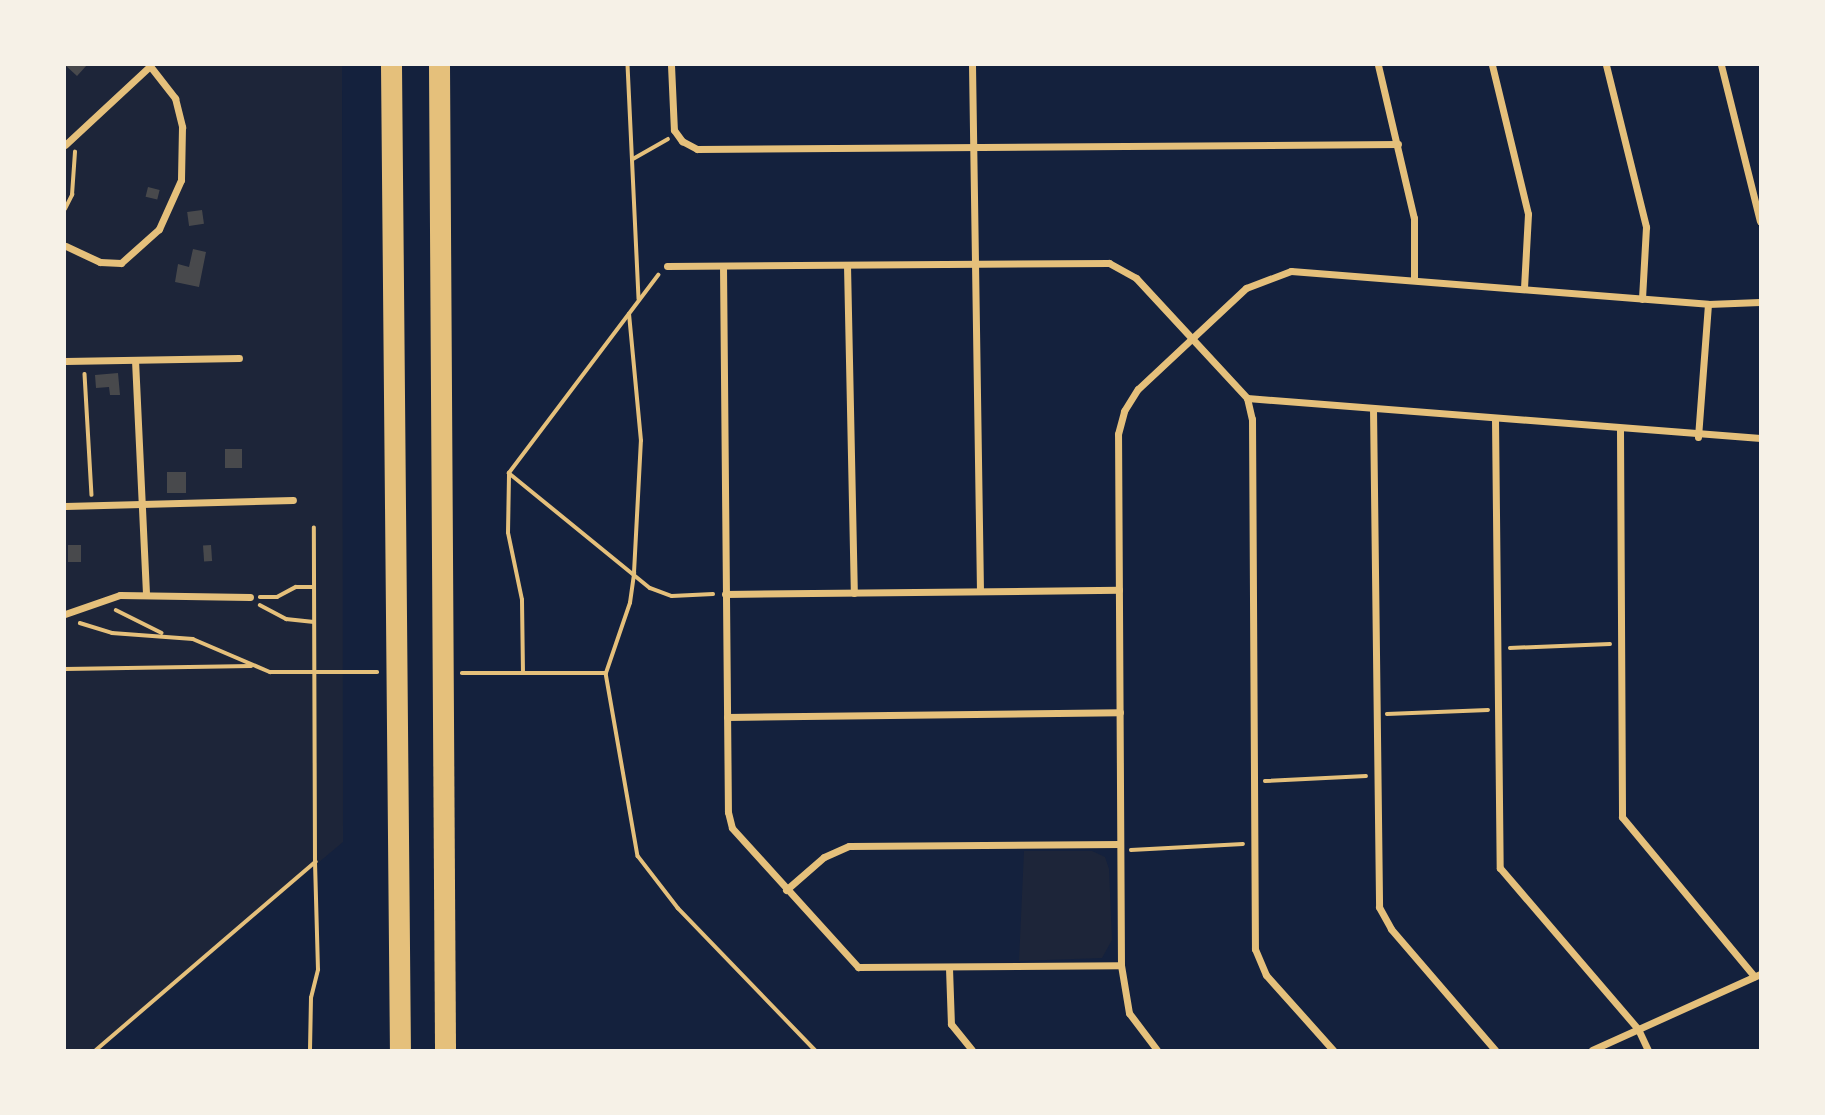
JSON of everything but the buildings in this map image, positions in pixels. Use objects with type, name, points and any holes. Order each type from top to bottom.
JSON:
[{"type":"highway","points":[[391,65],[400,1050]]},
{"type":"highway","points":[[439,65],[445,1050]]},
{"type":"street","points":[[65,145],[75,139],[151,65],[175,98],[182,127],[181,180],[168,215],[145,245],[121,263],[100,262],[65,246]]},
{"type":"street","points":[[671,65],[676,135],[698,149],[1398,144]]},
{"type":"street","points":[[972,65],[980,591]]},
{"type":"street","points":[[1378,65],[1414,218],[1414,280]]},
{"type":"street","points":[[1492,65],[1528,214],[1524,289]]},
{"type":"street","points":[[1605,65],[1646,227],[1642,299]]},
{"type":"street","points":[[1721,65],[1760,221]]},
{"type":"street","points":[[847,265],[854,593]]},
{"type":"street","points":[[667,266],[1119,266],[1136,278],[1247,398],[1252,419],[1257,959],[1266,975],[1333,1050]]},
{"type":"street","points":[[723,266],[729,821],[786,890],[858,967],[1121,965]]},
{"type":"street","points":[[1157,1050],[1129,1013],[1121,965],[1121,422],[1138,389],[1246,288],[1279,273],[1414,280],[1708,304],[1760,302]]},
{"type":"street","points":[[1698,436],[1708,304]]},
{"type":"street","points":[[65,361],[239,358]]},
{"type":"street","points":[[135,360],[146,593]]},
{"type":"street","points":[[1247,398],[1620,430],[1760,438]]},
{"type":"street","points":[[1373,408],[1378,714],[1377,898],[1381,915],[1495,1050]]},
{"type":"street","points":[[1495,419],[1501,709],[1500,868],[1638,1029],[1648,1050]]},
{"type":"street","points":[[1592,1050],[1757,975],[1622,817],[1619,644],[1620,430]]},
{"type":"street","points":[[65,506],[141,501],[293,499]]},
{"type":"street","points":[[725,594],[1119,590]]},
{"type":"street","points":[[68,617],[102,600],[146,593],[250,597]]},
{"type":"street","points":[[727,718],[1120,712]]},
{"type":"street","points":[[786,890],[824,857],[849,846],[1120,847]]},
{"type":"street","points":[[949,968],[951,1024],[972,1050]]},
{"type":"path","points":[[628,65],[639,299]]},
{"type":"path","points":[[633,159],[676,135]]},
{"type":"path","points":[[65,209],[72,195],[75,139]]},
{"type":"path","points":[[606,673],[523,673],[522,600],[508,533],[509,473],[639,299],[667,266]]},
{"type":"path","points":[[629,313],[641,441],[634,572],[630,603],[606,673],[638,856],[678,908],[815,1050]]},
{"type":"path","points":[[85,361],[93,504]]},
{"type":"path","points":[[509,473],[634,572],[650,588],[672,596],[725,594]]},
{"type":"path","points":[[310,1050],[311,998],[318,970],[314,528]]},
{"type":"path","points":[[250,597],[277,597],[296,587],[314,587]]},
{"type":"path","points":[[250,597],[286,620],[314,622]]},
{"type":"path","points":[[102,600],[163,635]]},
{"type":"path","points":[[68,617],[112,633],[193,639],[270,672],[323,672]]},
{"type":"path","points":[[1500,648],[1619,644]]},
{"type":"path","points":[[65,669],[251,666]]},
{"type":"path","points":[[1378,714],[1501,709]]},
{"type":"path","points":[[1255,781],[1378,775]]},
{"type":"path","points":[[1120,847],[1255,843]]},
{"type":"path","points":[[96,1050],[315,862]]},
{"type":"shaded area","points":[[65,65],[342,65],[343,842],[95,1050],[65,1050]]},
{"type":"shaded area","points":[[1024,851],[1092,851],[1105,857],[1109,869],[1112,940],[1102,958],[1019,961]]}]
